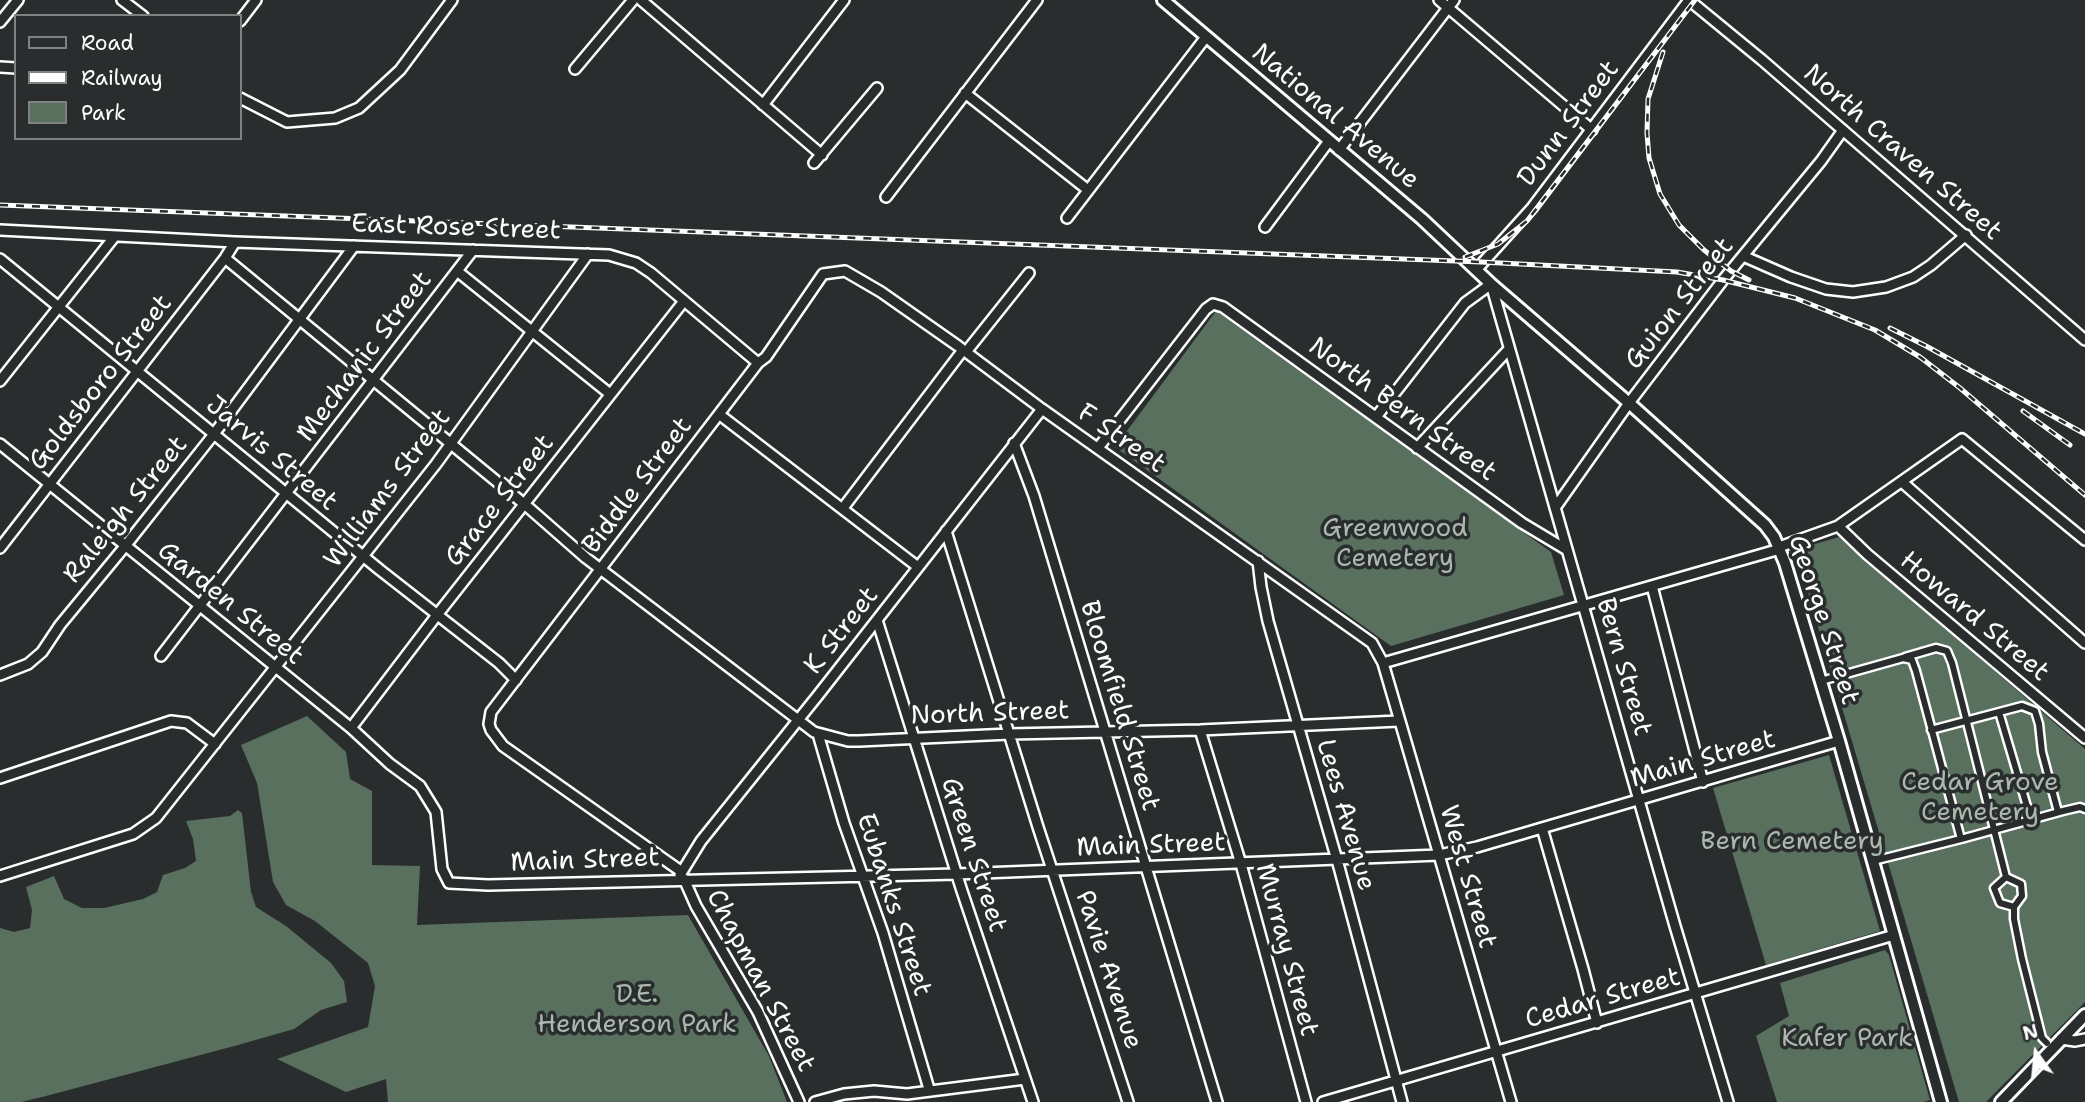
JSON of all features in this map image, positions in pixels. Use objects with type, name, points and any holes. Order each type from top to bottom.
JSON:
[{"type":"street","points":[[0,22],[18,0]]},
{"type":"street","points":[[122,0],[141,14]]},
{"type":"street","points":[[242,18],[256,0]]},
{"type":"street","points":[[242,99],[287,122],[335,118],[359,108],[400,70],[452,0]]},
{"type":"street","points":[[575,68],[633,0]]},
{"type":"street","points":[[640,0],[822,155]]},
{"type":"street","points":[[763,105],[844,0]]},
{"type":"street","points":[[886,197],[1037,0]]},
{"type":"street","points":[[1439,0],[1451,4],[1592,130]]},
{"type":"street","name":"Dunn Street","points":[[1477,269],[1532,208],[1689,0]]},
{"type":"street","name":"North Craven Street","points":[[1689,0],[1966,235],[2085,340]]},
{"type":"street","name":"National Avenue","points":[[1167,1],[1477,269]]},
{"type":"street","points":[[1339,150],[1451,4]]},
{"type":"street","points":[[1067,218],[1206,37]]},
{"type":"street","points":[[814,163],[877,88]]},
{"type":"street","points":[[965,93],[1088,190]]},
{"type":"street","name":"Guion Street","points":[[1555,508],[1629,402],[1843,130]]},
{"type":"street","points":[[1265,227],[1329,141]]},
{"type":"street","name":"East Rose Street","points":[[0,229],[235,242],[609,255],[636,263],[758,363]]},
{"type":"street","points":[[1743,256],[1814,285],[1840,292],[1853,292],[1886,287],[1913,276],[1931,265],[1966,235]]},
{"type":"street","points":[[0,381],[115,236]]},
{"type":"street","name":"Goldsboro Street","points":[[0,548],[235,242]]},
{"type":"street","name":"Raleigh Street","points":[[0,675],[32,661],[42,652],[214,434],[354,246]]},
{"type":"street","name":"Mechanic Street","points":[[161,656],[473,250]]},
{"type":"street","name":"Williams Street","points":[[0,876],[141,830],[170,803],[450,443],[588,254]]},
{"type":"street","name":"North Street","points":[[225,258],[640,602],[818,734],[848,741],[1399,722]]},
{"type":"street","name":"Jarvis Street","points":[[0,259],[286,494],[499,663],[516,680]]},
{"type":"street","name":"George Street","points":[[1477,269],[1755,513],[1779,548],[1839,741],[1941,1102]]},
{"type":"street","points":[[457,271],[610,394]]},
{"type":"street","name":"F Street","points":[[823,274],[845,271],[855,275],[965,351],[1097,449],[1372,643],[1383,663]]},
{"type":"street","points":[[843,508],[1029,273]]},
{"type":"street","name":"Biddle Street","points":[[681,877],[503,746],[489,724],[491,712],[758,363],[780,338],[823,274]]},
{"type":"street","points":[[1376,417],[1465,303],[1491,284]]},
{"type":"street","name":"Bern Street","points":[[1491,284],[1728,1102]]},
{"type":"street","name":"Grace Street","points":[[351,728],[436,615],[684,301]]},
{"type":"street","name":"North Bern Street","points":[[1097,449],[1206,309],[1213,304],[1223,306],[1521,523],[1567,550]]},
{"type":"street","points":[[1417,448],[1509,349]]},
{"type":"street","name":"K Street","points":[[681,877],[701,841],[1042,409]]},
{"type":"street","points":[[720,415],[918,567]]},
{"type":"street","points":[[1383,663],[1779,548],[1838,526],[1962,439],[2085,540]]},
{"type":"street","name":"Bloomfield Street","points":[[1014,443],[1034,496],[1217,1102]]},
{"type":"street","name":"Garden Street","points":[[0,444],[351,728],[390,764],[421,786],[436,812],[442,869],[449,883]]},
{"type":"street","points":[[1902,482],[2085,643]]},
{"type":"street","name":"Howard Street","points":[[1838,526],[1867,554],[2085,738]]},
{"type":"street","name":"Pavie Avenue","points":[[946,531],[1128,1102]]},
{"type":"street","name":"Lees Avenue","points":[[1258,561],[1268,621],[1338,861],[1402,1102]]},
{"type":"street","points":[[1652,586],[1703,782]]},
{"type":"street","name":"Green Street","points":[[877,620],[957,874],[1033,1102]]},
{"type":"street","points":[[1821,681],[1936,649],[1947,651],[2007,877]]},
{"type":"street","points":[[1903,658],[1912,660],[1961,839]]},
{"type":"street","name":"West Street","points":[[1383,663],[1511,1102]]},
{"type":"street","points":[[1931,730],[2022,706],[2035,711],[2042,752],[2058,812]]},
{"type":"street","points":[[1999,712],[2031,820]]},
{"type":"street","points":[[0,778],[171,721],[187,723],[215,744]]},
{"type":"street","name":"Murray Street","points":[[1200,730],[1241,864],[1306,1102]]},
{"type":"street","name":"Eubanks Street","points":[[818,734],[883,933],[929,1089]]},
{"type":"street","name":"Main Street","points":[[449,883],[488,885],[681,877],[957,874],[1439,855],[1477,847],[1839,741]]},
{"type":"street","points":[[1873,861],[2058,812],[2080,807],[2085,809]]},
{"type":"street","points":[[1542,828],[1584,969],[1597,1023]]},
{"type":"street","name":"Chapman Street","points":[[681,877],[758,1012],[799,1102]]},
{"type":"street","points":[[2007,877],[1994,888],[2000,903],[2014,907]]},
{"type":"street","points":[[2007,877],[2021,884],[2022,896],[2014,907],[2014,919],[2042,1038],[2047,1043]]},
{"type":"street","name":"Cedar Street","points":[[1322,1102],[1894,935]]},
{"type":"street","points":[[2001,1102],[2085,1015]]},
{"type":"street","points":[[2061,1039],[2085,1039]]},
{"type":"street","points":[[815,1102],[844,1094],[874,1091],[897,1098],[929,1089],[1025,1079]]},
{"type":"green space","name":"Greenwood Cemetery","points":[[1216,311],[1551,552],[1564,595],[1391,646],[1115,447]]},
{"type":"green space","name":"Cedar Grove Cemetery","points":[[1839,537],[2085,749],[2085,1002],[1986,1102],[1959,1102],[1797,556],[1798,549]]},
{"type":"green space","name":"D.E. Henderson Park","points":[[307,716],[346,752],[350,779],[372,791],[372,865],[420,866],[417,925],[688,915],[769,1056],[787,1102],[388,1102],[386,1079],[346,1092],[277,1059],[368,1027],[375,986],[368,963],[315,921],[286,905],[273,882],[257,783],[241,745]]},
{"type":"green space","name":"Bern Cemetery","points":[[1829,755],[1880,931],[1766,965],[1713,788]]},
{"type":"green space","points":[[238,810],[242,813],[251,892],[256,907],[286,926],[331,963],[344,981],[347,1002],[321,1010],[294,1029],[46,1096],[21,1102],[0,1102],[0,928],[14,932],[30,928],[32,910],[26,887],[54,876],[64,899],[82,908],[104,908],[143,899],[157,892],[163,875],[185,868],[196,861],[193,839],[186,821],[230,816]]},
{"type":"green space","name":"Kafer Park","points":[[1885,950],[1889,955],[1930,1100],[1777,1102],[1756,1036],[1789,1016],[1780,983]]},
{"type":"railway","points":[[1465,257],[1498,244],[1527,221],[1695,0]]},
{"type":"railway","points":[[1663,52],[1648,99],[1647,133],[1649,158],[1660,194],[1679,225],[1704,250],[1731,271],[1749,280]]},
{"type":"railway","points":[[0,205],[1481,262],[1677,272],[1795,298],[1875,330],[1920,357],[1960,388],[2085,495]]},
{"type":"railway","points":[[1890,328],[2085,434]]},
{"type":"railway","points":[[2023,411],[2070,445]]}]
